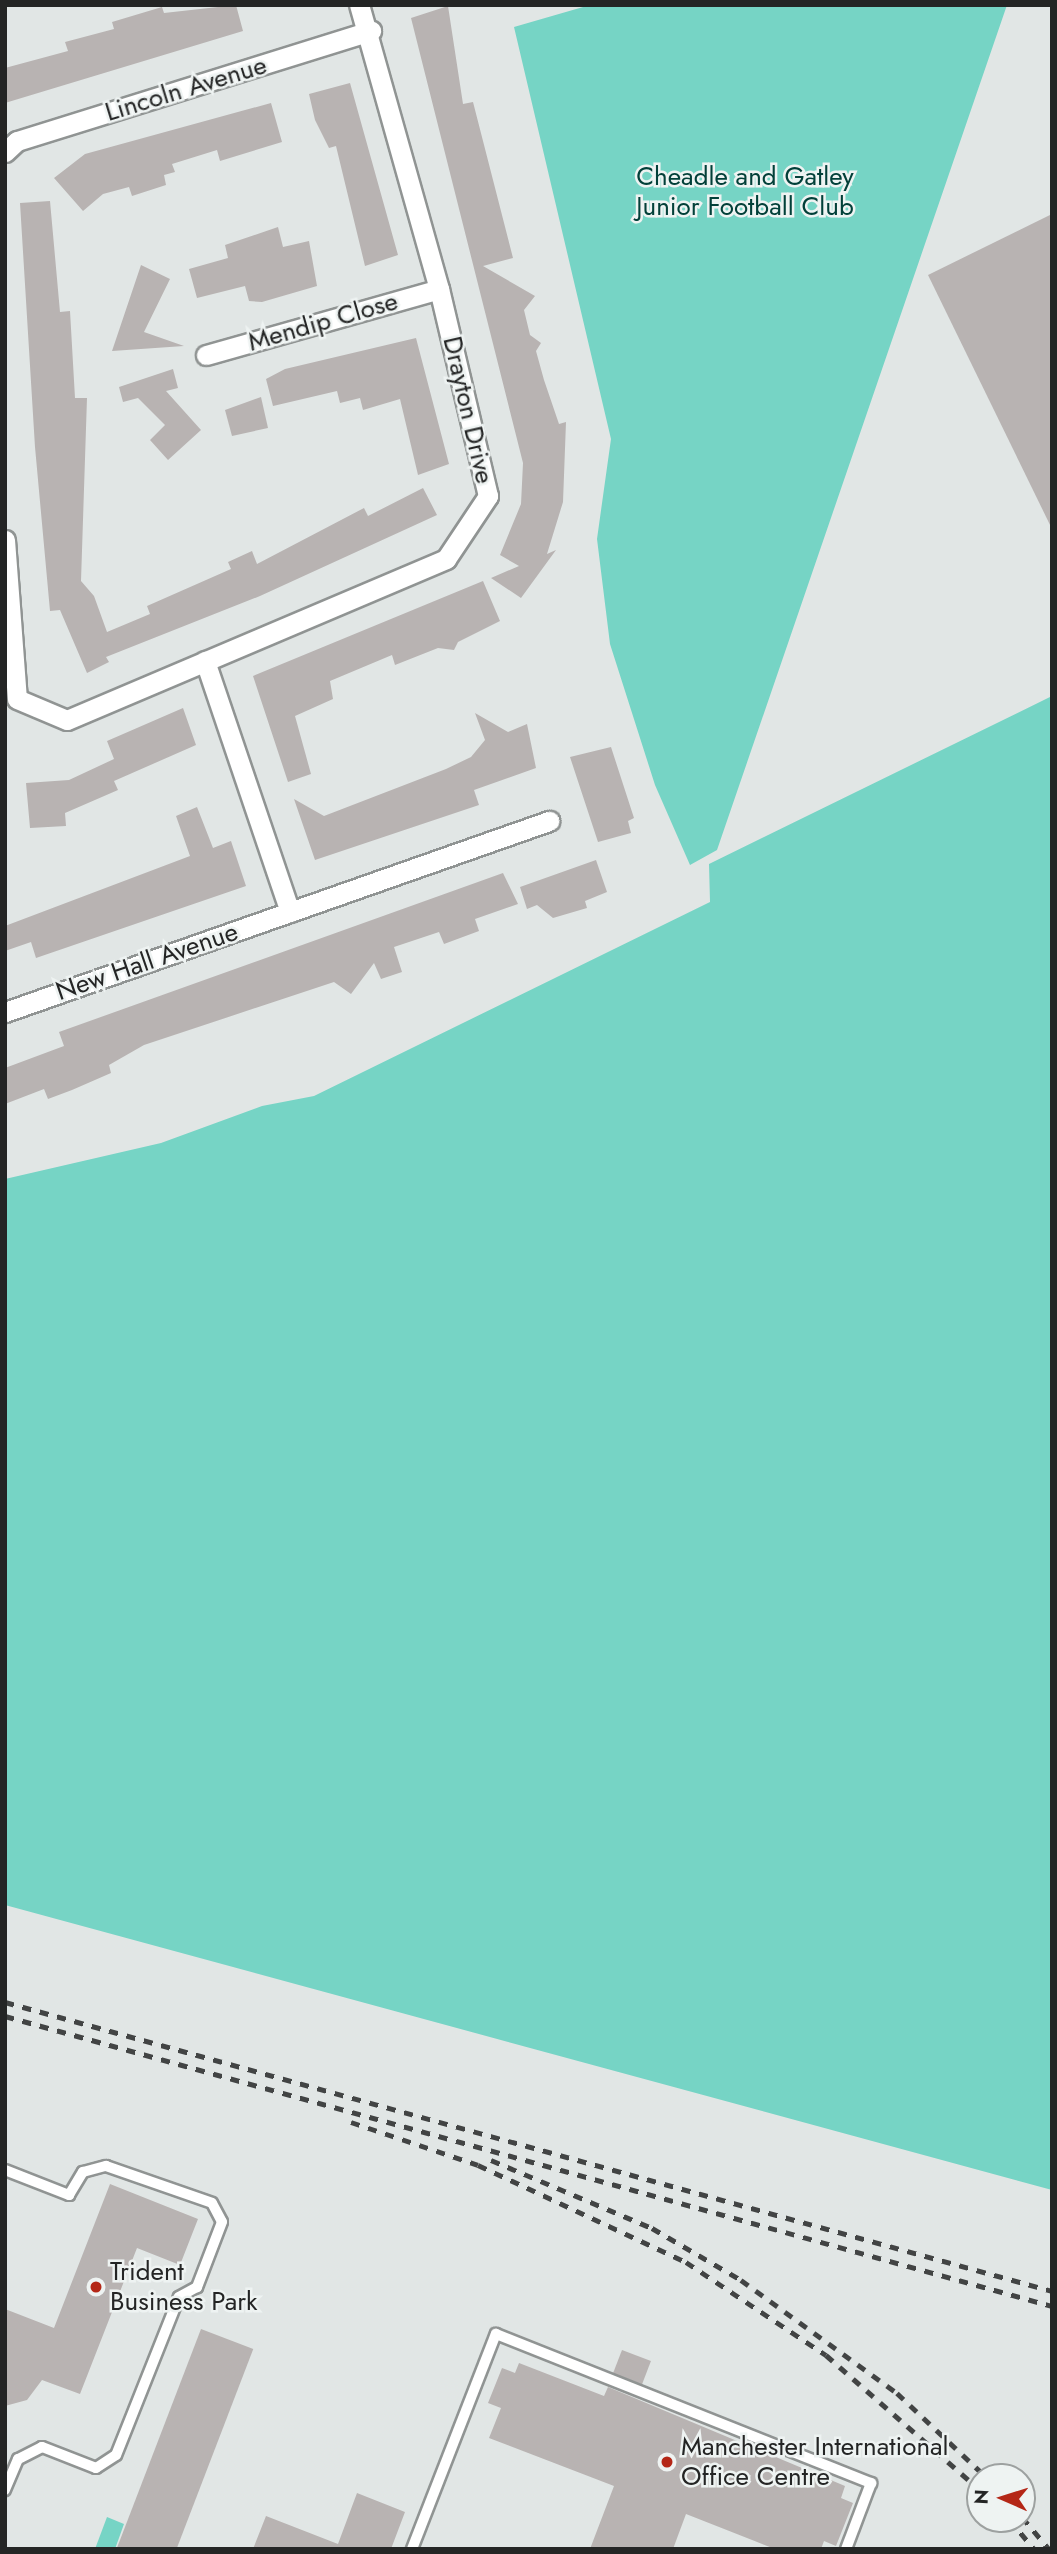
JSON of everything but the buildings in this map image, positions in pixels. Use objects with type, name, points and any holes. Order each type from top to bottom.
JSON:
[{"type":"street","name":"Drayton Drive","points":[[5,540],[17,699],[67,720],[446,559],[488,496],[439,289],[370,31],[359,5]]},
{"type":"street","name":"Lincoln Avenue","points":[[5,152],[17,141],[370,31]]},
{"type":"street","name":"Mendip Close","points":[[206,355],[439,289]]},
{"type":"street","points":[[205,661],[290,912]]},
{"type":"street","name":"New Hall Avenue","points":[[5,1012],[549,821]]},
{"type":"lane","points":[[5,2170],[69,2195],[83,2172],[106,2166],[212,2203],[222,2222],[197,2287],[179,2297],[116,2455],[96,2468],[42,2447],[18,2459],[5,2490]]},
{"type":"lane","points":[[412,2549],[496,2334],[871,2483],[846,2549]]},
{"type":"green space","name":"Cheadle and Gatley Junior Football Club","points":[[590,5],[1007,5],[717,850],[690,865],[655,785],[610,644],[597,539],[611,439],[514,27]]},
{"type":"green space","points":[[1052,696],[1052,2190],[5,1905],[5,1179],[161,1143],[262,1106],[314,1096],[710,902],[709,864]]},
{"type":"green space","points":[[107,2517],[124,2524],[115,2549],[95,2549]]},
{"type":"railway","points":[[5,2002],[1052,2291]]},
{"type":"railway","points":[[5,2016],[1052,2306]]},
{"type":"railway","points":[[351,2122],[478,2165],[686,2262],[826,2355],[966,2478]]},
{"type":"railway","points":[[491,2160],[652,2228],[741,2280],[897,2393],[971,2463]]},
{"type":"railway","points":[[1021,2533],[1034,2549]]},
{"type":"railway","points":[[1036,2533],[1049,2549]]},
{"type":"place","name":"Trident Business Park","points":[[96,2287]]},
{"type":"place","name":"Manchester International Office Centre","points":[[667,2462]]}]
